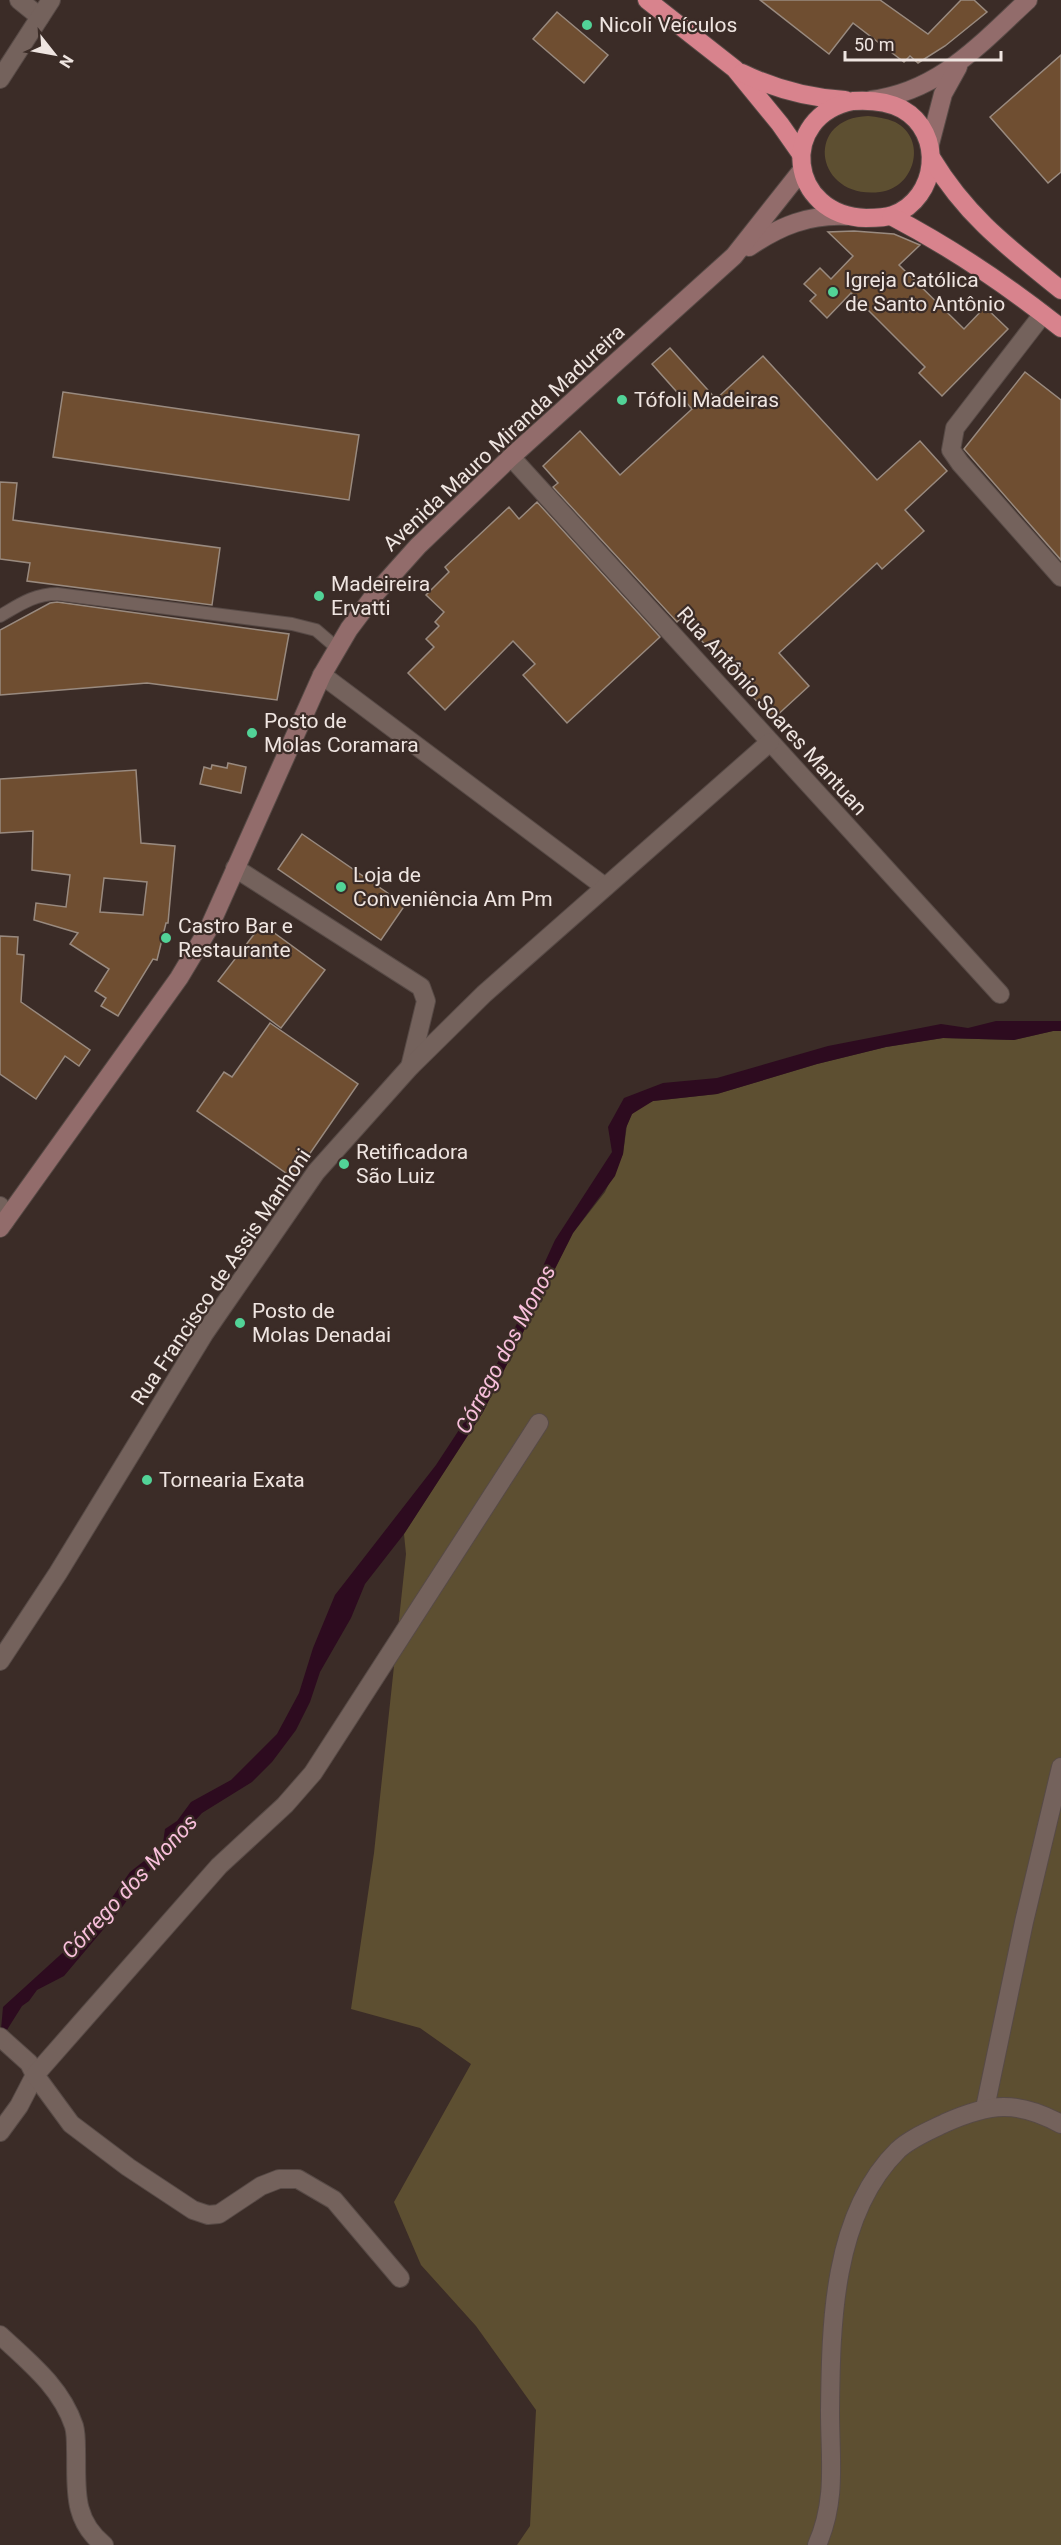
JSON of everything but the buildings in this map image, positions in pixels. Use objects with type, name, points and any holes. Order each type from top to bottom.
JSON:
[{"type":"highway","points":[[647,0],[735,69],[764,83],[802,95],[890,105],[914,118],[924,130],[947,184],[987,230],[1061,290]]},
{"type":"highway","points":[[735,69],[780,124],[801,162],[810,189],[823,205],[847,216],[869,218],[891,216],[905,209],[916,200],[925,187],[931,151]]},
{"type":"highway","points":[[801,162],[805,138],[813,123],[824,112],[839,104],[859,101]]},
{"type":"highway","points":[[891,216],[962,255],[1061,328]]},
{"type":"main road","points":[[859,101],[886,98],[916,89],[945,74],[1028,0]]},
{"type":"main road","points":[[931,151],[943,94],[963,60]]},
{"type":"main road","points":[[734,256],[801,162]]},
{"type":"main road","points":[[734,256],[764,237],[801,219],[825,215],[847,216]]},
{"type":"main road","name":"Avenida Mauro Miranda Madureira","points":[[2,1218],[179,978],[209,928],[322,675],[337,648],[376,592],[418,546],[511,457],[734,256]]},
{"type":"street","points":[[19,0],[40,17]]},
{"type":"street","points":[[0,79],[51,0]]},
{"type":"street","points":[[1043,314],[955,428],[951,450],[1061,577]]},
{"type":"street","name":"Rua Antônio Soares Mantuan","points":[[511,457],[1000,994]]},
{"type":"street","points":[[322,675],[605,887]]},
{"type":"street","name":"Rua Francisco de Assis Manhoni","points":[[0,1661],[58,1573],[204,1334],[315,1172],[410,1068],[484,994],[770,742]]},
{"type":"street","points":[[235,868],[421,987],[426,1001],[410,1068]]},
{"type":"street","points":[[0,2132],[19,2106],[35,2074],[219,1866],[285,1805],[313,1773],[539,1424]]},
{"type":"street","points":[[985,2108],[1024,1922],[1061,1767]]},
{"type":"street","points":[[7,2042],[29,2063],[70,2124],[128,2167],[193,2210],[208,2215],[219,2214],[261,2186],[279,2179],[298,2179],[334,2200],[400,2278]]},
{"type":"street","points":[[817,2545],[830,2511],[833,2348],[837,2291],[853,2223],[877,2174],[899,2149],[932,2129],[985,2108],[1016,2106],[1041,2113],[1061,2124]]},
{"type":"street","points":[[0,2335],[51,2384],[66,2405],[75,2429],[78,2510],[85,2527],[104,2545]]},
{"type":"lane","points":[[0,616],[31,598],[44,594],[57,594],[292,624],[316,630],[337,648]]},
{"type":"shaded area","points":[[868,116],[895,122],[912,140],[914,151],[909,173],[902,182],[892,189],[880,192],[858,191],[842,184],[831,172],[825,158],[826,143],[833,130],[847,120]]},
{"type":"shaded area","points":[[1061,1031],[1061,2545],[517,2545],[530,2526],[536,2410],[476,2326],[421,2265],[394,2202],[471,2064],[420,2028],[351,2009],[374,1853],[406,1554],[404,1534],[483,1412],[573,1233],[605,1192],[623,1154],[627,1125],[632,1114],[641,1106],[653,1101],[717,1094],[817,1064],[886,1047],[943,1038],[1014,1040]]},
{"type":"water","name":"Córrego dos Monos","points":[[996,1021],[1061,1021],[1061,1031],[1014,1040],[943,1038],[886,1047],[817,1064],[717,1094],[653,1101],[632,1114],[626,1128],[623,1154],[615,1176],[573,1233],[483,1412],[404,1534],[365,1584],[351,1618],[320,1672],[310,1702],[296,1730],[272,1762],[252,1782],[202,1813],[142,1879],[123,1906],[64,1976],[37,1990],[22,2006],[0,2041],[3,2007],[92,1926],[130,1872],[158,1850],[163,1843],[165,1829],[177,1821],[191,1802],[231,1780],[277,1734],[299,1693],[313,1648],[335,1595],[436,1465],[474,1407],[508,1343],[555,1240],[612,1152],[608,1127],[624,1098],[663,1083],[717,1078],[828,1046],[941,1024],[968,1028]]},
{"type":"place","name":"Nicoli Veículos","points":[[587,25]]},
{"type":"place","name":"Igreja Católica de Santo Antônio","points":[[833,292]]},
{"type":"place","name":"Tófoli Madeiras","points":[[622,400]]},
{"type":"place","name":"Madeireira Ervatti","points":[[319,596]]},
{"type":"place","name":"Posto de Molas Coramara","points":[[252,733]]},
{"type":"place","name":"Loja de Conveniência Am Pm","points":[[341,887]]},
{"type":"place","name":"Castro Bar e Restaurante","points":[[166,938]]},
{"type":"place","name":"Retificadora São Luiz","points":[[344,1164]]},
{"type":"place","name":"Posto de Molas Denadai","points":[[240,1323]]},
{"type":"place","name":"Tornearia Exata","points":[[147,1480]]}]
